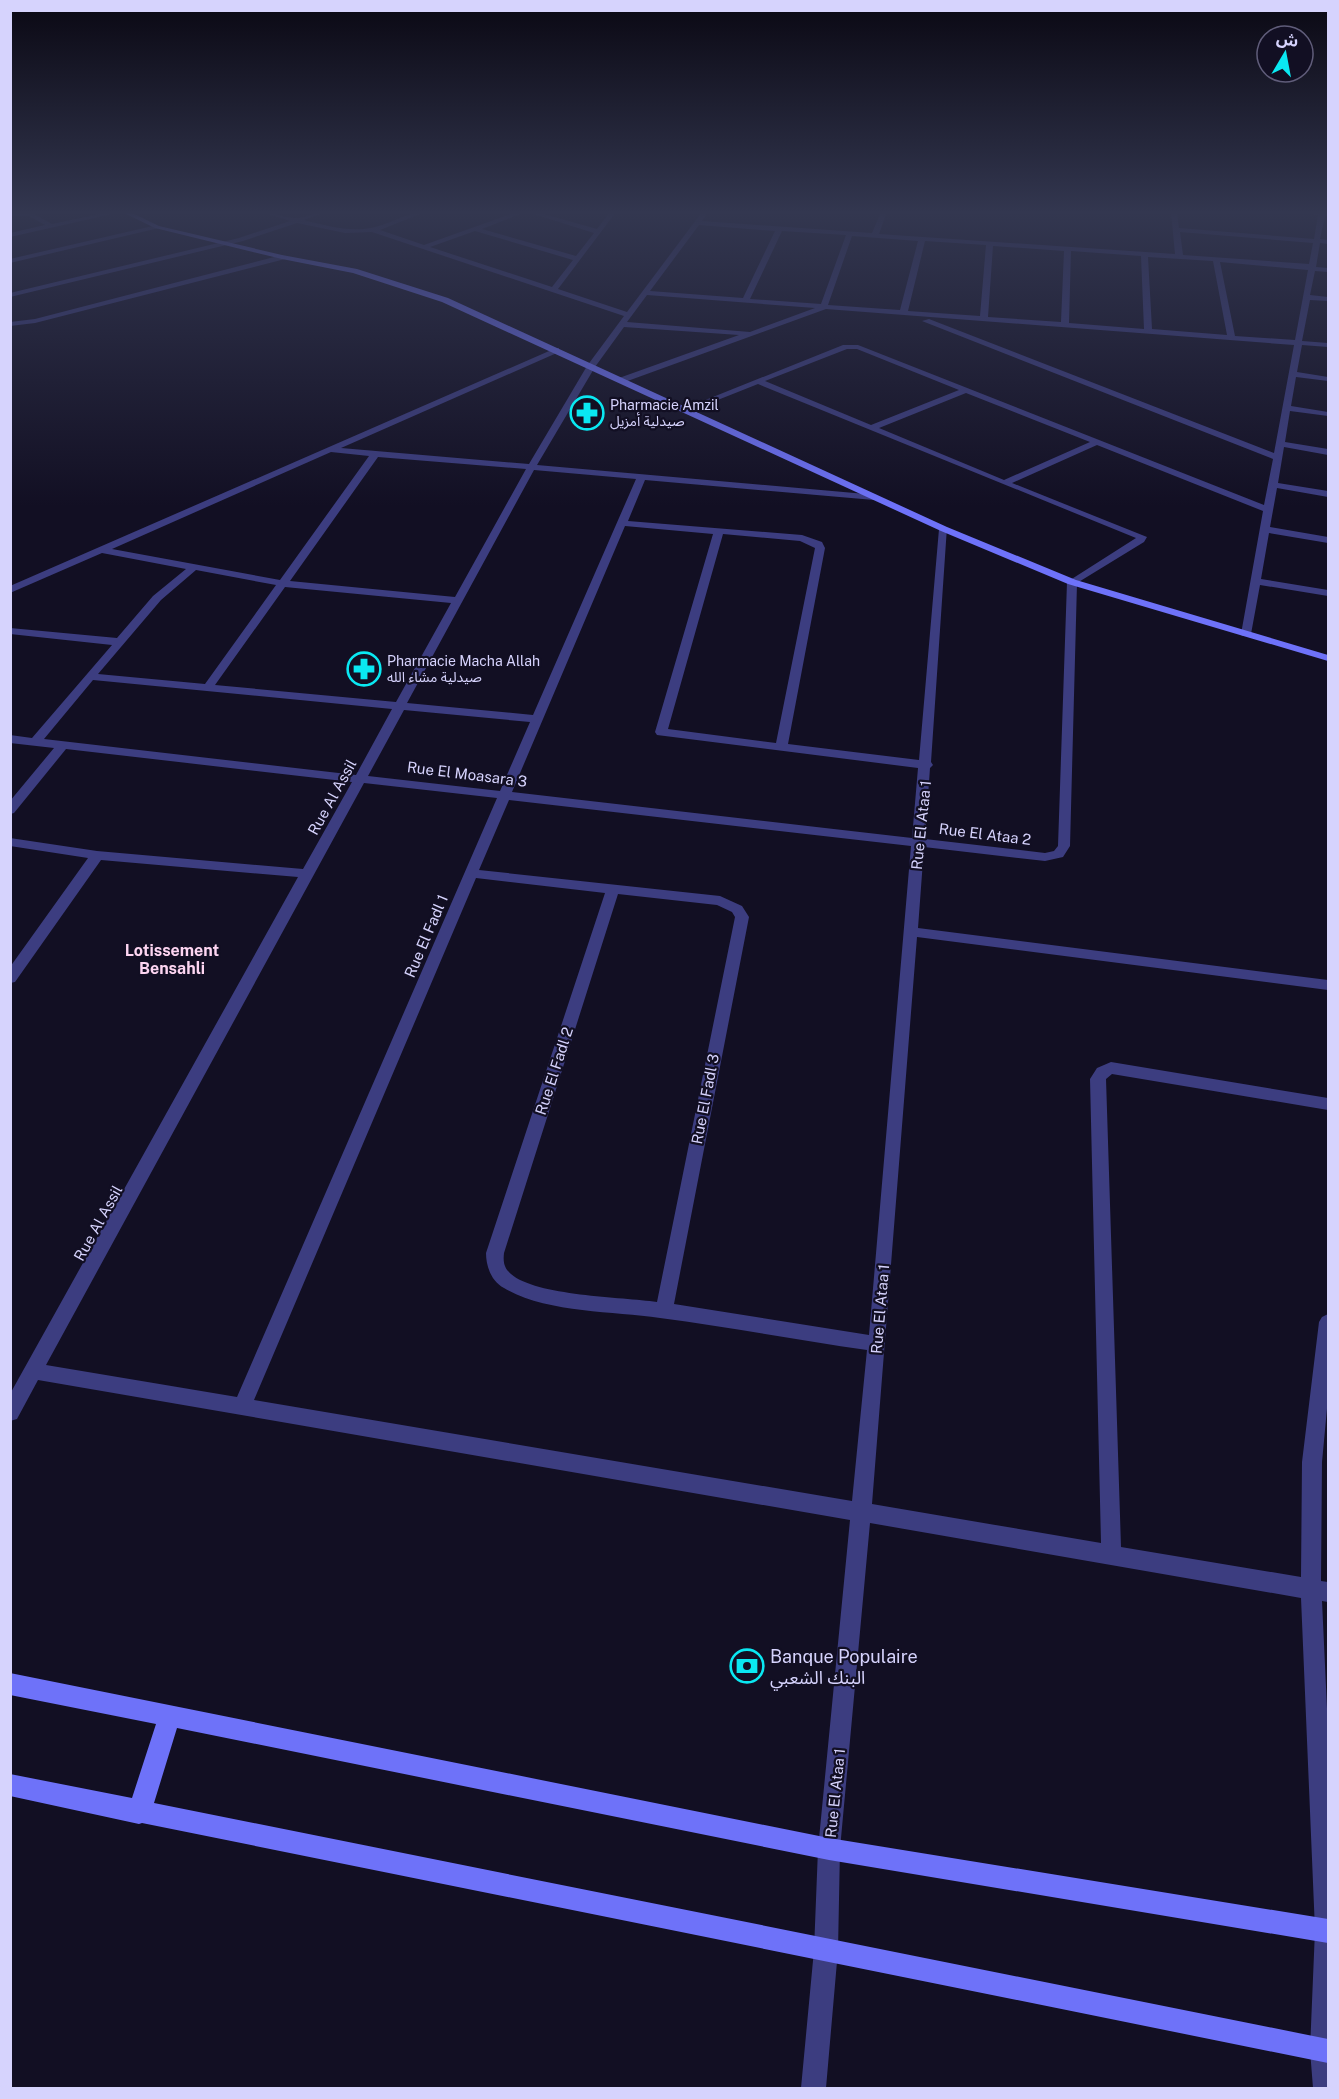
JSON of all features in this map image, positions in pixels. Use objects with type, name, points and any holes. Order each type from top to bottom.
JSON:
[{"type":"street","points":[[10,324],[35,321],[78,310]]},
{"type":"street","points":[[467,310],[944,529],[1072,582],[1329,658]]},
{"type":"street","points":[[614,310],[628,315]]},
{"type":"street","name":"Rue Al Assil","points":[[10,1413],[531,468],[591,366],[632,310]]},
{"type":"street","points":[[622,380],[818,310]]},
{"type":"street","points":[[847,310],[1329,345]]},
{"type":"street","points":[[908,315],[909,310]]},
{"type":"street","points":[[984,320],[985,310]]},
{"type":"street","points":[[1065,326],[1066,310]]},
{"type":"street","points":[[1147,310],[1148,332]]},
{"type":"street","points":[[1226,310],[1232,338]]},
{"type":"street","points":[[1246,634],[1303,310]]},
{"type":"street","points":[[908,315],[1277,457]]},
{"type":"street","points":[[621,324],[756,334]]},
{"type":"street","points":[[687,410],[757,381],[853,346],[1269,510]]},
{"type":"street","points":[[10,590],[556,350]]},
{"type":"street","points":[[1293,374],[1329,379]]},
{"type":"street","points":[[757,381],[1142,537],[1072,582]]},
{"type":"street","points":[[872,428],[966,390]]},
{"type":"street","points":[[1287,408],[1329,414]]},
{"type":"street","points":[[1004,483],[1097,441]]},
{"type":"street","points":[[1280,444],[1329,452]]},
{"type":"street","points":[[329,450],[874,497]]},
{"type":"street","points":[[209,686],[375,454]]},
{"type":"street","name":"Rue El Fadl 1","points":[[242,1407],[641,478]]},
{"type":"street","points":[[1273,485],[1329,494]]},
{"type":"street","points":[[622,523],[802,538],[811,540],[820,548],[781,748]]},
{"type":"street","name":"Rue El Ataa 1","points":[[813,2088],[826,1950],[829,1849],[877,1344],[927,765],[944,529]]},
{"type":"street","points":[[1265,529],[1329,540]]},
{"type":"street","points":[[719,531],[661,732],[927,765]]},
{"type":"street","points":[[100,550],[192,569],[281,583],[457,600]]},
{"type":"street","points":[[35,742],[92,677],[119,642],[175,580],[192,569]]},
{"type":"street","points":[[1256,580],[1329,593]]},
{"type":"street","name":"Rue El Ataa 2","points":[[920,843],[1045,857],[1058,854],[1064,846],[1072,582]]},
{"type":"street","points":[[10,631],[119,642]]},
{"type":"street","points":[[92,677],[209,686],[537,719]]},
{"type":"street","name":"Rue El Moasara 3","points":[[10,739],[920,843]]},
{"type":"street","points":[[10,810],[63,745]]},
{"type":"street","points":[[10,842],[97,855],[308,874]]},
{"type":"street","points":[[10,978],[97,855]]},
{"type":"street","points":[[471,873],[613,890]]},
{"type":"street","name":"Rue El Fadl 3","points":[[613,890],[720,901],[737,909],[742,917],[664,1310]]},
{"type":"street","name":"Rue El Fadl 2","points":[[613,890],[495,1252],[494,1264],[509,1283],[533,1293],[664,1310]]},
{"type":"street","points":[[912,932],[1329,985]]},
{"type":"street","points":[[1111,1554],[1098,1079],[1102,1072],[1111,1068],[1329,1104]]},
{"type":"street","points":[[664,1310],[877,1344]]},
{"type":"street","points":[[1325,2088],[1328,1930],[1320,1590],[1312,1462],[1329,1322]]},
{"type":"street","points":[[35,1371],[1320,1590]]},
{"type":"street","points":[[10,1684],[829,1849],[1328,1930]]},
{"type":"street","points":[[139,1812],[170,1716]]},
{"type":"street","points":[[10,1785],[1325,2050]]},
{"type":"place","name":"Pharmacie Amzil صيدلية أمزيل","points":[[587,413]]},
{"type":"place","name":"Pharmacie Macha Allah صيدلية مشاء الله","points":[[364,669]]},
{"type":"place","name":"Banque Populaire البنك الشعبي","points":[[747,1666]]},
{"type":"district","name":"Lotissement Bensahli","points":[[172,959]]}]
